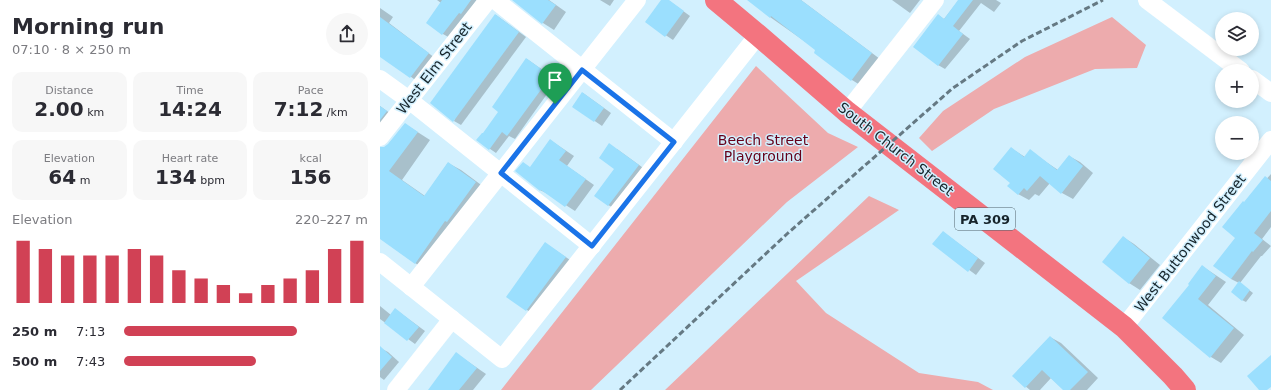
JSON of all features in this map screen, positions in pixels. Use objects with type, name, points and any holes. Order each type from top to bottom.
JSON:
[{"type":"highway","name":"South Church Street","points":[[716,0],[847,112],[1124,326],[1185,390]]},
{"type":"street","name":"West Elm Street","points":[[380,137],[488,0]]},
{"type":"street","points":[[495,0],[674,142]]},
{"type":"street","points":[[411,287],[637,0]]},
{"type":"street","points":[[847,112],[935,0]]},
{"type":"street","points":[[1146,0],[1232,64]]},
{"type":"street","points":[[380,262],[502,359],[758,35]]},
{"type":"street","points":[[380,79],[409,100],[592,246]]},
{"type":"street","points":[[1259,85],[1271,94]]},
{"type":"street","name":"West Buttonwood Street","points":[[1124,326],[1271,140]]},
{"type":"street","points":[[396,390],[452,319]]},
{"type":"green space","points":[[1112,17],[1146,45],[1137,68],[1095,69],[994,109],[932,151],[919,138],[943,111],[1025,57]]},
{"type":"green space","name":"Beech Street Playground","points":[[756,66],[828,133],[858,147],[787,202],[591,390],[501,390]]},
{"type":"green space","points":[[869,196],[899,210],[796,281],[826,313],[919,373],[978,382],[993,390],[665,390]]},
{"type":"building","points":[[442,0],[471,0],[461,14],[459,13],[442,35],[426,23]]},
{"type":"building","points":[[512,0],[548,0],[556,5],[542,24]]},
{"type":"building","points":[[661,0],[669,0],[684,11],[665,37],[645,22]]},
{"type":"building","points":[[747,0],[801,0],[872,53],[851,81],[814,53],[815,50],[771,16],[770,18]]},
{"type":"building","points":[[958,0],[973,0],[953,26],[963,34],[938,66],[913,47],[938,14],[944,19]]},
{"type":"building","points":[[495,14],[519,32],[453,122],[430,103]]},
{"type":"building","points":[[380,17],[429,53],[410,78],[380,57]]},
{"type":"building","points":[[526,58],[551,76],[507,136],[502,132],[489,150],[476,140],[498,112],[492,107]]},
{"type":"building","points":[[582,92],[604,108],[594,122],[572,107]]},
{"type":"building","points":[[380,106],[387,111],[380,120]]},
{"type":"building","points":[[405,123],[418,132],[389,171],[424,196],[448,162],[476,182],[447,222],[445,221],[415,264],[380,239],[380,147],[384,147],[388,144]]},
{"type":"building","points":[[550,139],[566,151],[559,160],[586,179],[565,207],[541,190],[540,191],[515,171],[523,162],[530,167]]},
{"type":"building","points":[[609,143],[639,165],[608,206],[594,196],[614,169],[599,158]]},
{"type":"building","points":[[1011,147],[1024,157],[1030,149],[1057,170],[1069,155],[1083,166],[1061,194],[1040,176],[1027,191],[1024,188],[1018,195],[1007,186],[1010,183],[993,169]]},
{"type":"building","points":[[1265,176],[1271,181],[1271,211],[1254,233],[1263,240],[1253,252],[1252,251],[1231,279],[1213,266],[1235,238],[1222,227]]},
{"type":"building","points":[[943,231],[978,258],[968,272],[932,244]]},
{"type":"building","points":[[1123,236],[1150,258],[1129,284],[1102,262]]},
{"type":"building","points":[[545,242],[566,257],[526,311],[506,297]]},
{"type":"building","points":[[1202,265],[1216,276],[1198,299],[1234,328],[1210,358],[1162,318],[1189,285],[1188,284]]},
{"type":"building","points":[[1239,281],[1250,290],[1242,301],[1231,292]]},
{"type":"building","points":[[395,308],[419,327],[407,341],[384,323]]},
{"type":"building","points":[[1050,336],[1088,372],[1070,390],[1063,390],[1042,370],[1025,388],[1012,376]]},
{"type":"building","points":[[380,346],[392,357],[380,371]]},
{"type":"building","points":[[456,352],[477,368],[459,390],[428,390]]},
{"type":"building","points":[[1271,355],[1271,387],[1267,390],[1259,390],[1247,376]]},
{"type":"railway","points":[[620,390],[788,233],[953,88],[1022,41],[1103,0]]},
{"type":"route","points":[[582,70],[674,142],[592,246],[501,173],[555,104],[582,70]]}]
